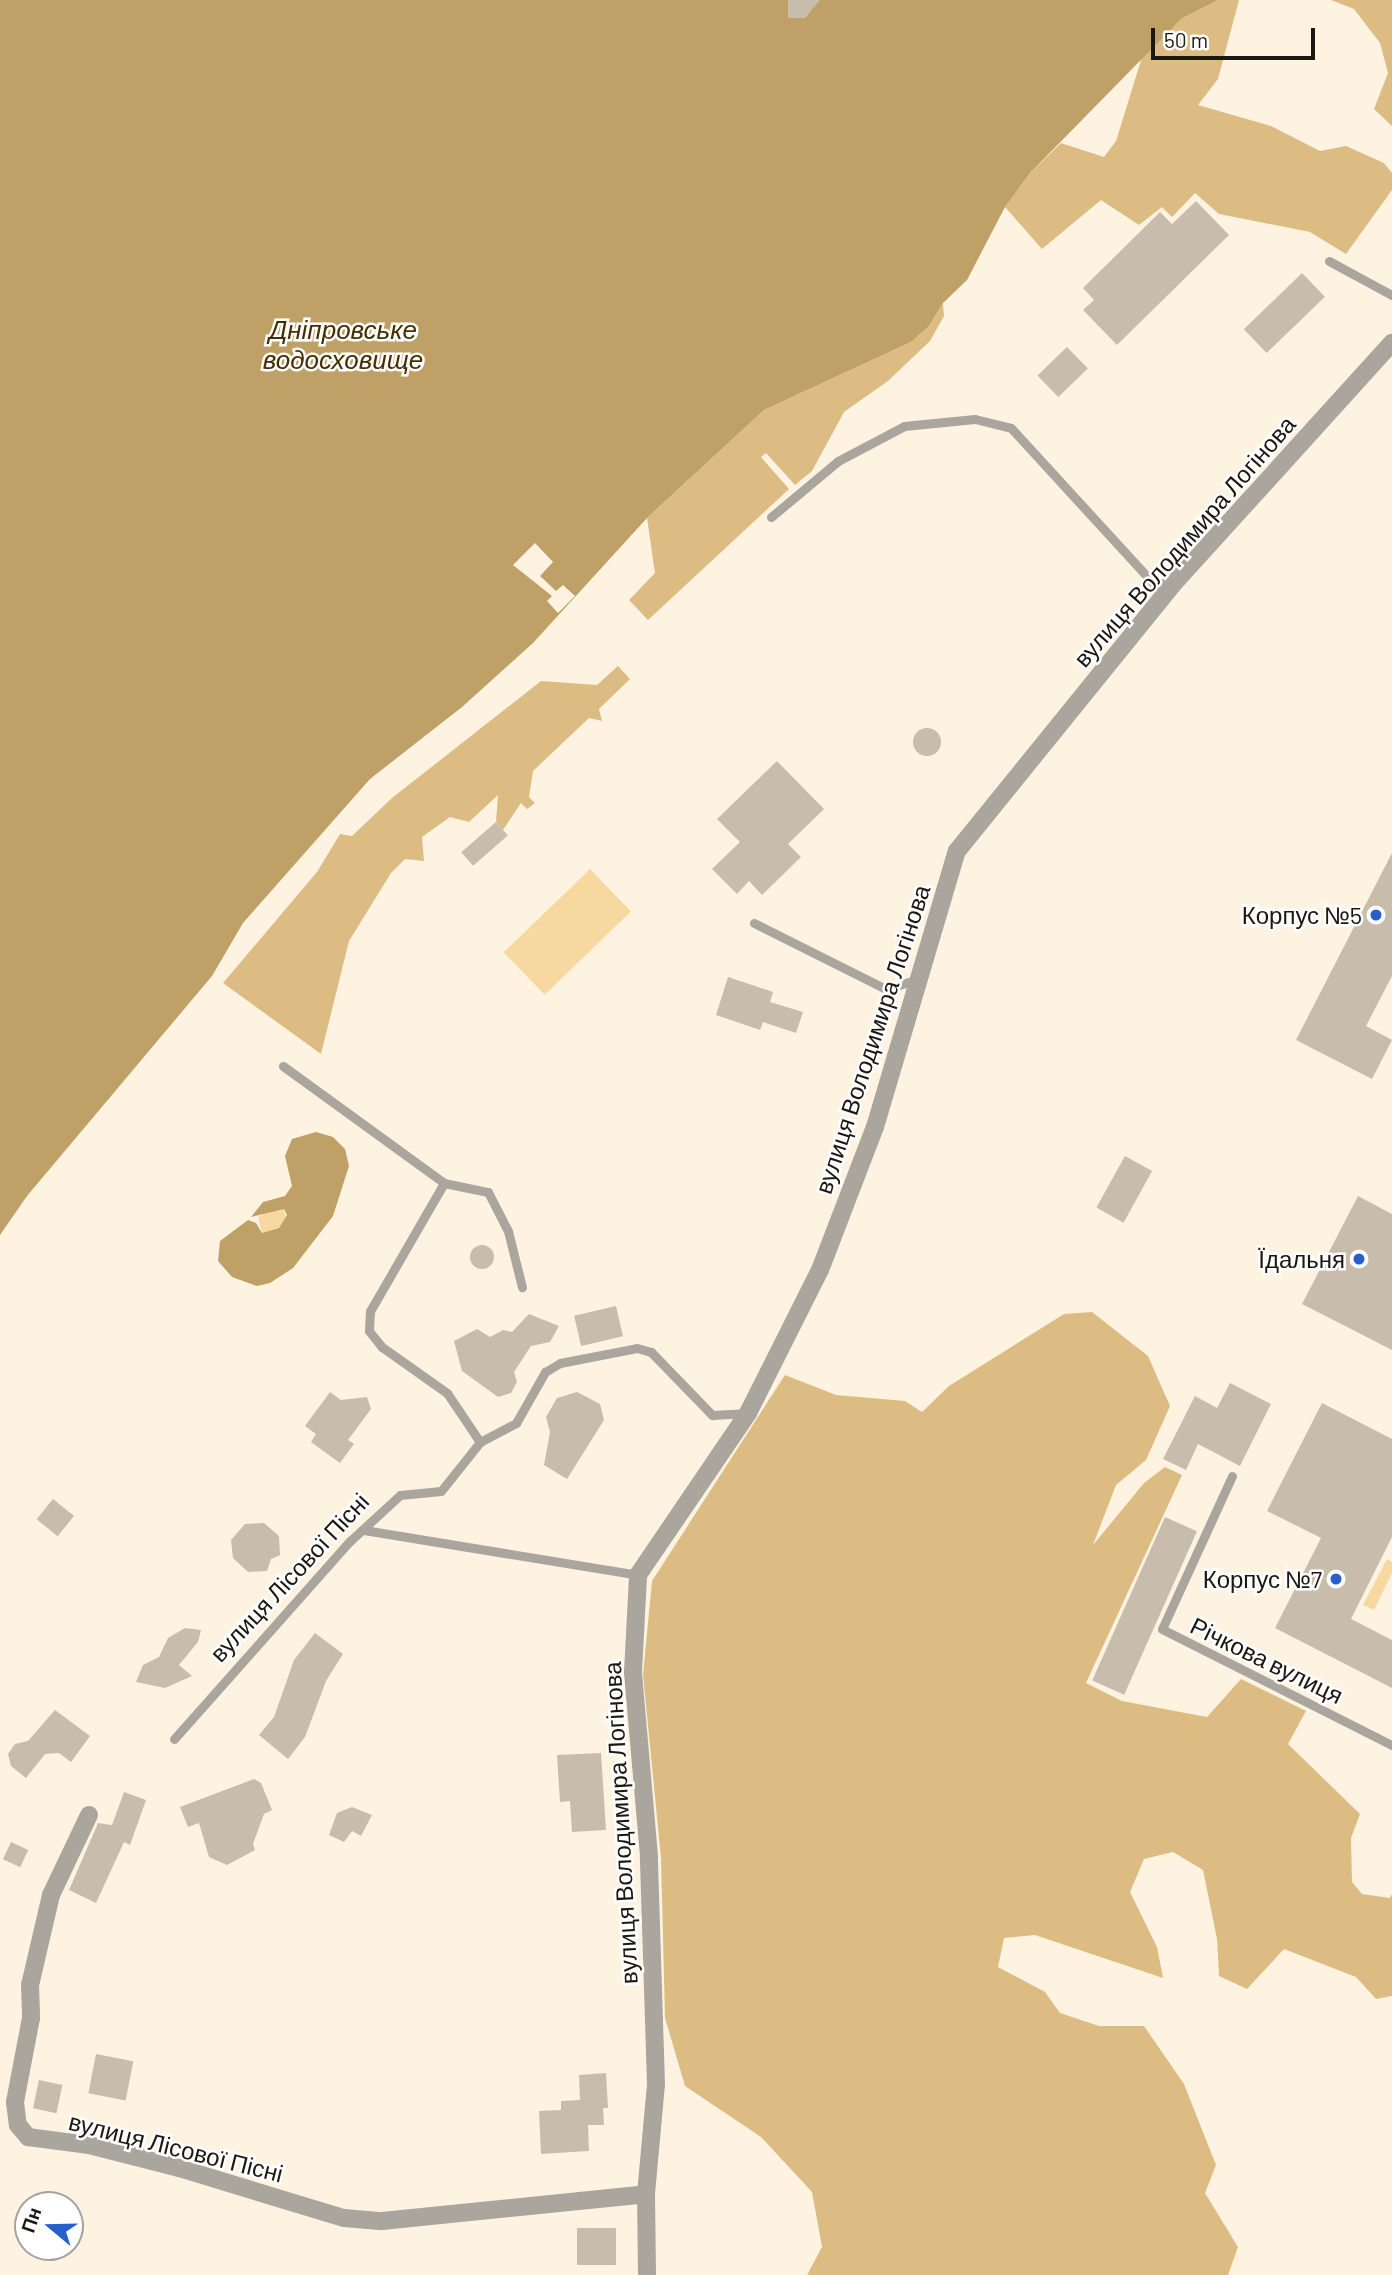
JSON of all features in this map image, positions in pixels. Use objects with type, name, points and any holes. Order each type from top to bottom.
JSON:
[{"type":"street","name":"вулиця Володимира Логінова","points":[[647,2275],[646,2194],[656,2085],[649,1856],[634,1672],[638,1575],[748,1413],[787,1343],[825,1257],[875,1127],[915,980],[957,851],[1175,582],[1392,343]]},
{"type":"street","name":"вулиця Лісової Пісні","points":[[89,1815],[51,1895],[30,1985],[31,2018],[15,2102],[18,2125],[28,2137],[89,2145],[166,2164],[344,2218],[382,2221],[646,2194]]},
{"type":"lane","points":[[1329,261],[1392,295]]},
{"type":"lane","points":[[771,517],[838,461],[904,426],[975,419],[1011,428],[1154,583],[1175,582]]},
{"type":"lane","points":[[754,923],[886,989],[915,980]]},
{"type":"lane","points":[[283,1066],[444,1183],[488,1192],[508,1231],[522,1286]]},
{"type":"lane","points":[[444,1183],[370,1311],[369,1331],[382,1347],[447,1392],[480,1443]]},
{"type":"lane","name":"вулиця Лісової Пісні","points":[[174,1739],[364,1530],[400,1495],[442,1491],[480,1443],[516,1423],[545,1371],[560,1363],[624,1349],[651,1352],[712,1415],[748,1413]]},
{"type":"lane","name":"Річкова вулиця","points":[[1232,1476],[1162,1629],[1392,1745]]},
{"type":"lane","points":[[364,1530],[638,1575]]},
{"type":"shaded area","points":[[1218,0],[1239,0],[1218,79],[1198,105],[1271,126],[1320,151],[1346,146],[1384,163],[1392,173],[1392,190],[1346,254],[1310,232],[1219,214],[1195,193],[1172,217],[1162,207],[1139,225],[1101,200],[1042,249],[1005,207],[1030,173],[1061,143],[1104,157],[1116,141],[1142,57],[1181,19]]},
{"type":"shaded area","points":[[1331,0],[1392,0],[1392,126],[1374,109],[1388,73],[1380,43],[1354,9]]},
{"type":"shaded area","points":[[943,303],[944,316],[930,341],[888,381],[844,412],[812,471],[795,485],[766,453],[761,457],[789,489],[648,620],[629,600],[655,573],[647,518],[764,410],[911,342],[929,326]]},
{"type":"shaded area","points":[[618,666],[630,679],[599,709],[602,721],[589,718],[533,771],[529,797],[535,803],[527,809],[521,803],[503,830],[496,822],[498,795],[469,822],[450,817],[422,837],[424,861],[405,859],[391,873],[349,941],[321,1054],[223,983],[317,872],[340,834],[352,836],[392,798],[541,681],[597,685]]},
{"type":"shaded area","points":[[590,869],[631,911],[545,995],[504,952]]},
{"type":"shaded area","points":[[276,1208],[284,1209],[286,1220],[279,1228],[262,1233],[258,1217]]},
{"type":"shaded area","points":[[1092,1312],[1148,1356],[1170,1406],[1146,1460],[1116,1485],[1093,1545],[1144,1483],[1165,1467],[1182,1475],[1086,1683],[1122,1701],[1207,1717],[1241,1679],[1306,1711],[1288,1744],[1360,1814],[1351,1838],[1352,1882],[1362,1894],[1390,1898],[1392,1894],[1392,1996],[1376,1999],[1356,1977],[1284,1949],[1247,1989],[1219,1976],[1217,1939],[1203,1870],[1173,1852],[1144,1859],[1130,1892],[1157,1947],[1163,1978],[1035,1935],[1004,1938],[998,1967],[1045,1992],[1060,2013],[1099,2026],[1144,2026],[1184,2084],[1216,2165],[1205,2193],[1238,2247],[1228,2275],[807,2275],[822,2247],[812,2192],[761,2137],[685,2086],[665,2018],[661,1858],[643,1675],[652,1581],[785,1375],[836,1395],[905,1401],[922,1412],[949,1386],[1064,1314]]},
{"type":"shaded area","points":[[1387,1559],[1392,1562],[1392,1573],[1374,1610],[1363,1605]]},
{"type":"water","name":"Дніпровське водосховище","points":[[0,0],[1218,0],[1181,19],[1030,173],[1005,207],[967,280],[943,303],[929,326],[911,342],[764,410],[647,518],[533,643],[462,707],[370,779],[243,923],[212,976],[27,1196],[0,1235]]},
{"type":"water","points":[[316,1132],[333,1137],[345,1149],[349,1166],[333,1216],[293,1268],[270,1283],[257,1286],[232,1277],[218,1261],[220,1241],[248,1220],[256,1223],[262,1233],[279,1228],[287,1215],[284,1209],[251,1217],[263,1202],[285,1196],[292,1186],[285,1156],[292,1139]]},
{"type":"pier","points":[[535,543],[553,562],[540,576],[556,591],[563,585],[575,596],[558,613],[547,601],[552,596],[513,565]]},
{"type":"building","points":[[788,0],[820,0],[805,18],[788,18]]},
{"type":"building","points":[[1196,201],[1229,235],[1117,345],[1083,310],[1094,300],[1083,288],[1160,212],[1172,224]]},
{"type":"building","points":[[1302,273],[1325,297],[1267,353],[1244,329]]},
{"type":"building","points":[[1067,347],[1088,369],[1058,397],[1038,375]]},
{"type":"building","points":[[927,728],[937,732],[941,742],[937,752],[927,756],[917,752],[913,742],[917,732]]},
{"type":"building","points":[[777,761],[824,809],[788,844],[801,857],[762,895],[749,881],[737,894],[712,869],[740,842],[717,819]]},
{"type":"building","points":[[496,822],[508,836],[473,866],[461,852]]},
{"type":"building","name":"Корпус №5","points":[[1392,853],[1392,976],[1366,1026],[1392,1040],[1372,1079],[1296,1040]]},
{"type":"building","points":[[728,977],[773,992],[770,1002],[803,1012],[796,1033],[763,1022],[760,1030],[716,1015]]},
{"type":"building","points":[[1125,1156],[1152,1171],[1124,1223],[1096,1208]]},
{"type":"building","name":"Їдальня","points":[[1358,1196],[1392,1214],[1392,1350],[1302,1304]]},
{"type":"building","points":[[482,1245],[490,1249],[494,1257],[490,1265],[482,1269],[474,1265],[470,1257],[474,1249]]},
{"type":"building","points":[[616,1306],[623,1336],[581,1346],[574,1316]]},
{"type":"building","points":[[529,1314],[559,1326],[550,1342],[531,1346],[514,1372],[517,1382],[511,1393],[498,1397],[462,1371],[454,1341],[477,1329],[490,1337],[503,1330],[512,1332]]},
{"type":"building","points":[[1230,1383],[1271,1404],[1240,1466],[1198,1444],[1186,1470],[1163,1459],[1195,1396],[1217,1408]]},
{"type":"building","points":[[330,1392],[341,1400],[367,1397],[371,1409],[348,1440],[354,1444],[340,1463],[311,1442],[316,1434],[305,1426]]},
{"type":"building","points":[[577,1392],[600,1404],[604,1420],[567,1479],[544,1465],[550,1432],[546,1417],[557,1398]]},
{"type":"building","name":"Корпус №7","points":[[1322,1403],[1392,1439],[1392,1537],[1351,1619],[1392,1640],[1392,1688],[1275,1628],[1321,1538],[1267,1511]]},
{"type":"building","points":[[53,1499],[74,1516],[58,1536],[37,1519]]},
{"type":"building","points":[[1165,1517],[1197,1531],[1124,1695],[1092,1681]]},
{"type":"building","points":[[264,1523],[279,1536],[280,1555],[271,1559],[267,1571],[248,1572],[233,1558],[231,1540],[245,1524]]},
{"type":"building","points":[[185,1628],[201,1630],[198,1642],[179,1665],[192,1676],[165,1688],[136,1682],[143,1665],[159,1657],[168,1638]]},
{"type":"building","points":[[315,1633],[343,1654],[326,1681],[305,1737],[288,1759],[259,1735],[274,1717],[294,1660]]},
{"type":"building","points":[[55,1710],[90,1736],[71,1762],[59,1753],[45,1754],[26,1778],[11,1766],[8,1754],[15,1744],[28,1741]]},
{"type":"building","points":[[601,1753],[606,1830],[572,1832],[570,1801],[560,1802],[557,1755]]},
{"type":"building","points":[[254,1779],[261,1783],[272,1810],[264,1814],[253,1844],[255,1850],[227,1865],[209,1857],[199,1823],[188,1827],[180,1807]]},
{"type":"building","points":[[124,1792],[146,1800],[130,1845],[124,1842],[96,1903],[69,1890],[98,1823],[112,1825]]},
{"type":"building","points":[[352,1807],[372,1815],[361,1836],[352,1831],[344,1842],[329,1835],[337,1813]]},
{"type":"building","points":[[11,1842],[28,1850],[20,1867],[3,1859]]},
{"type":"building","points":[[96,2054],[133,2061],[126,2101],[88,2093]]},
{"type":"building","points":[[606,2073],[608,2108],[603,2108],[604,2125],[588,2125],[589,2151],[541,2154],[539,2111],[561,2110],[561,2101],[580,2100],[579,2075]]},
{"type":"building","points":[[39,2080],[62,2085],[56,2113],[33,2108]]},
{"type":"building","points":[[577,2228],[616,2228],[616,2265],[577,2265]]},
{"type":"place","name":"Корпус №5","points":[[1376,915]]},
{"type":"place","name":"Їдальня","points":[[1359,1259]]},
{"type":"place","name":"Корпус №7","points":[[1336,1579]]}]
